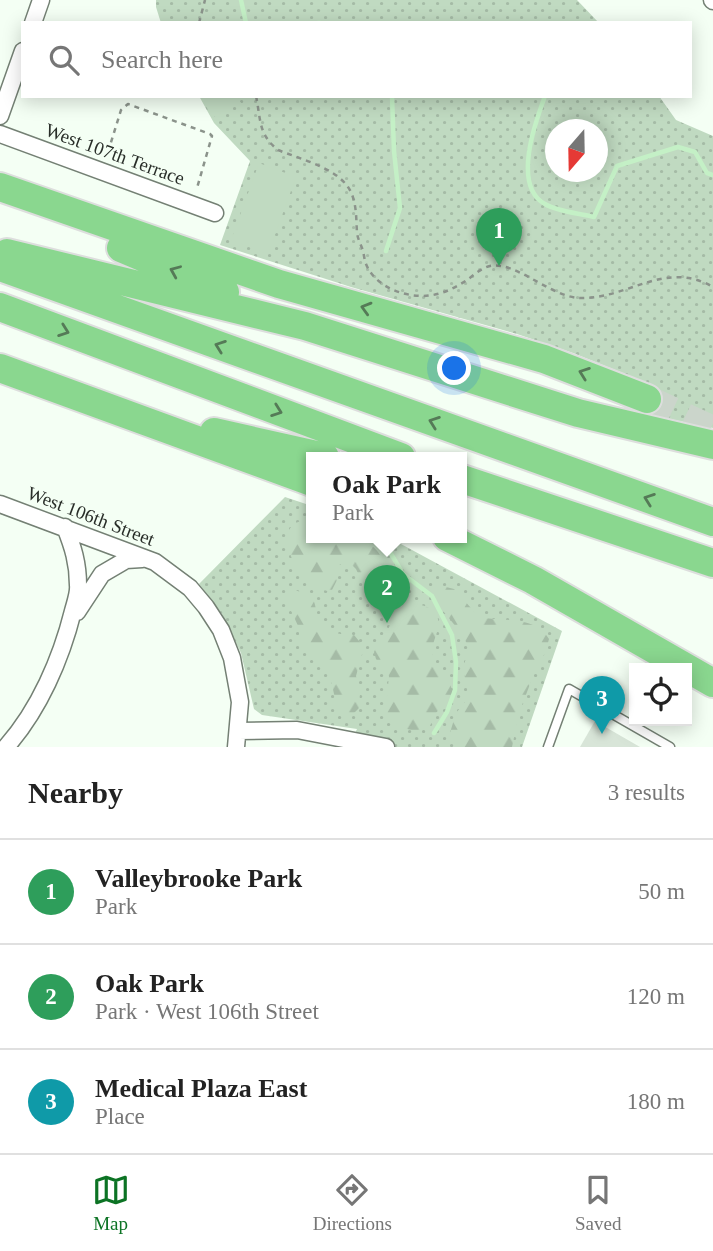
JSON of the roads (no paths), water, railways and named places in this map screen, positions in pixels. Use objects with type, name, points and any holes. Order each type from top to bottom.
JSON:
[{"type":"highway","points":[[0,187],[279,284],[544,359],[647,399]]},
{"type":"highway","points":[[0,197],[305,326]]},
{"type":"highway","points":[[0,251],[305,326],[578,413],[713,445]]},
{"type":"highway","points":[[0,267],[713,522]]},
{"type":"highway","points":[[0,307],[388,452]]},
{"type":"highway","points":[[0,368],[306,480]]},
{"type":"highway","points":[[122,413],[306,452]]},
{"type":"highway","points":[[467,481],[713,563]]},
{"type":"highway","points":[[459,543],[533,580],[713,683]]},
{"type":"street","points":[[34,21],[41,0]]},
{"type":"street","points":[[0,116],[21,57]]},
{"type":"street","name":"West 107th Terrace","points":[[0,134],[215,213]]},
{"type":"street","name":"West 106th Street","points":[[0,504],[148,559],[190,588],[221,630],[232,658],[240,702],[237,739],[297,730],[386,747]]},
{"type":"street","points":[[6,747],[36,705],[69,626],[79,588],[76,554],[65,527]]},
{"type":"street","points":[[69,626],[102,575],[125,560],[148,559]]},
{"type":"lane","points":[[548,747],[569,689],[670,747]]},
{"type":"waterway","points":[[241,0],[246,21]]},
{"type":"waterway","points":[[386,251],[400,208],[392,98]]},
{"type":"waterway","points":[[544,98],[532,137],[528,169],[535,195],[550,207],[594,217],[617,166],[678,147],[695,152],[707,173],[713,175]]},
{"type":"waterway","points":[[385,543],[403,574],[432,596],[452,635],[456,662],[455,690],[447,712],[434,733]]},
{"type":"tunnel","points":[[647,399],[713,430]]},
{"type":"place","name":"Valleybrooke Park","points":[[499,266]]},
{"type":"place","name":"Oak Park","points":[[387,623]]},
{"type":"place","name":"Medical Plaza East","points":[[602,734]]}]
